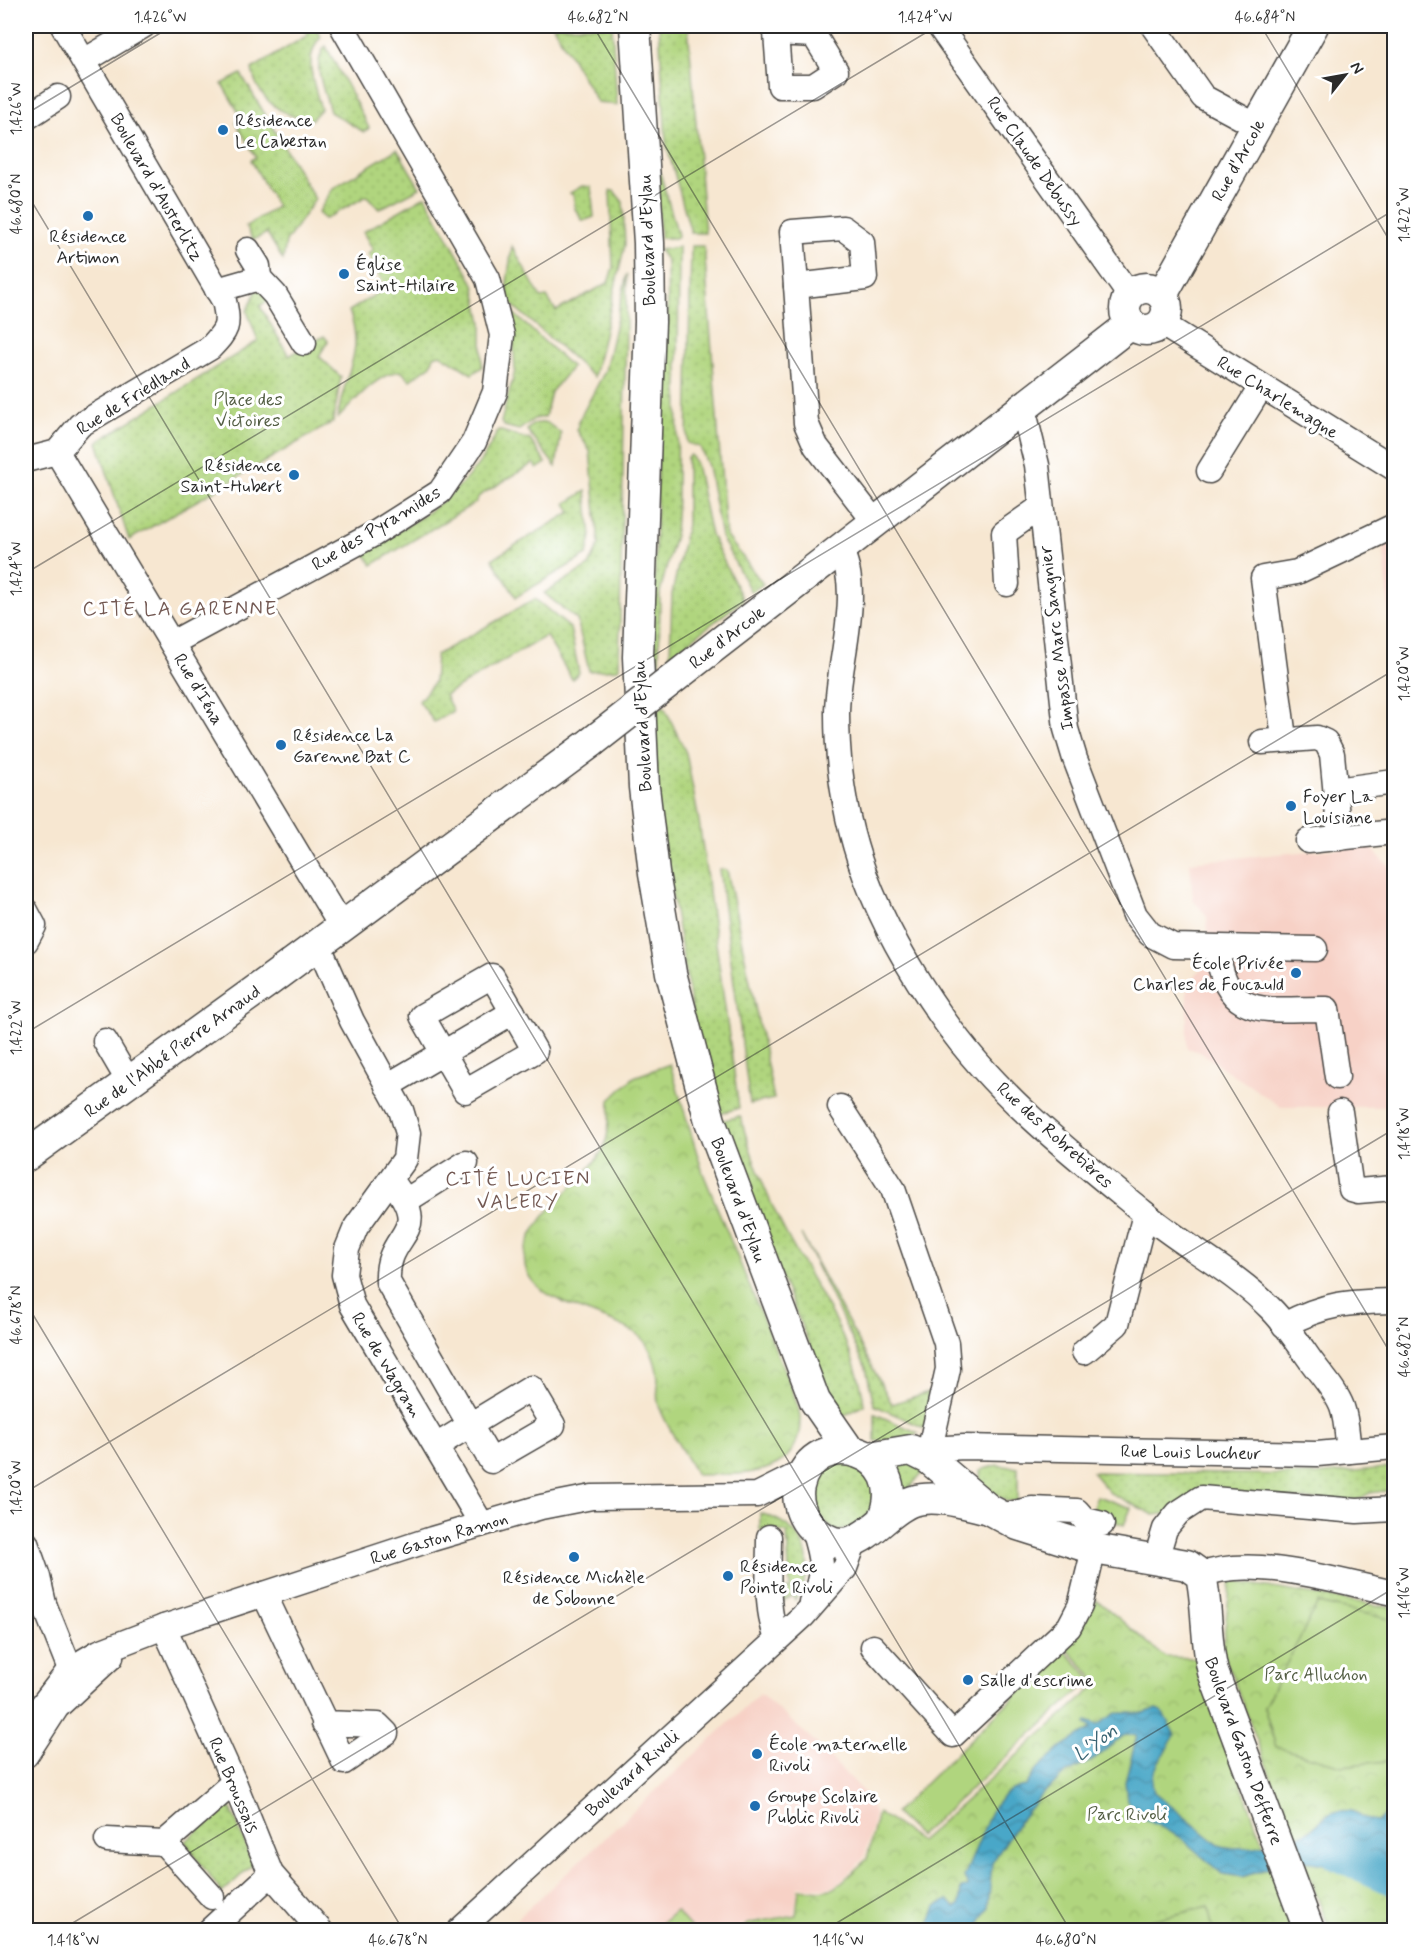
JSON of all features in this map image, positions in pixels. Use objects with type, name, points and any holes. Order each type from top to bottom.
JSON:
[{"type":"main road","name":"Boulevard d'Eylau","points":[[635,26],[649,243],[650,322],[638,657],[644,787],[654,873],[671,973],[710,1121],[815,1401],[859,1453]]},
{"type":"main road","name":"Rue d'Arcole","points":[[1162,310],[1257,126],[1313,26]]},
{"type":"main road","points":[[1146,288],[1162,310],[1150,331],[1136,328],[1130,310],[1146,288]]},
{"type":"main road","name":"Rue d'Arcole","points":[[329,935],[592,742],[874,521],[1019,411],[1130,310]]},
{"type":"main road","name":"Rue de l'Abbé Pierre Arnaud","points":[[26,1156],[329,935]]},
{"type":"main road","name":"Boulevard d'Eylau","points":[[809,1466],[815,1401]]},
{"type":"main road","points":[[921,1449],[929,1459],[994,1513]]},
{"type":"main road","name":"Rue Louis Loucheur","points":[[859,1453],[921,1449]]},
{"type":"main road","points":[[836,1450],[859,1453],[879,1466],[887,1479],[890,1492],[889,1507],[883,1520],[874,1531],[855,1540],[833,1540],[808,1523],[799,1501],[799,1486],[809,1466],[836,1450]]},
{"type":"main road","points":[[883,1520],[914,1501],[948,1500],[994,1513],[1018,1525],[1098,1537],[1156,1559],[1187,1565],[1200,1575]]},
{"type":"main road","name":"Boulevard Gaston Defferre","points":[[1200,1575],[1205,1594],[1206,1646],[1213,1672],[1309,1930]]},
{"type":"street","name":"Boulevard d'Austerlitz","points":[[63,26],[224,302],[228,317],[225,332],[210,348]]},
{"type":"street","points":[[84,61],[142,26]]},
{"type":"street","name":"Rue des Pyramides","points":[[172,643],[375,534],[440,492],[474,442],[495,392],[502,335],[488,279],[342,26]]},
{"type":"street","name":"Rue Claude Debussy","points":[[939,26],[1130,310]]},
{"type":"street","points":[[1153,26],[1203,97],[1257,126]]},
{"type":"street","points":[[26,118],[58,97]]},
{"type":"street","points":[[249,250],[258,266],[259,278],[275,295],[304,343]]},
{"type":"street","points":[[217,290],[259,278]]},
{"type":"street","points":[[796,286],[806,423],[816,446],[874,521]]},
{"type":"street","name":"Rue Charlemagne","points":[[1162,310],[1261,387],[1395,468]]},
{"type":"street","name":"Rue de Friedland","points":[[57,452],[80,425],[210,348]]},
{"type":"street","points":[[1209,471],[1261,387]]},
{"type":"street","name":"Impasse Marc Sangnier","points":[[1019,411],[1026,420],[1036,465],[1060,694],[1075,759],[1135,915],[1150,934],[1173,946],[1217,948]]},
{"type":"street","points":[[26,460],[57,452]]},
{"type":"street","name":"Rue d'Iéna","points":[[57,452],[172,643],[329,935]]},
{"type":"street","points":[[1007,584],[1004,533],[1041,507]]},
{"type":"street","points":[[1340,838],[1332,754],[1326,742],[1317,738],[1273,740],[1263,578],[1297,572],[1394,530]]},
{"type":"street","name":"Rue des Robretières","points":[[840,549],[846,560],[849,597],[837,712],[842,780],[850,837],[868,888],[893,940],[945,1022],[998,1085],[1145,1214],[1257,1296],[1284,1325],[1339,1400],[1343,1409],[1349,1451]]},
{"type":"street","points":[[1336,790],[1395,782]]},
{"type":"street","points":[[1308,841],[1395,832]]},
{"type":"street","points":[[26,911],[34,926],[26,940]]},
{"type":"street","name":"Rue de Wagram","points":[[329,935],[352,1021],[405,1119],[408,1133],[405,1159],[356,1227],[347,1249],[344,1275],[351,1305],[481,1523]]},
{"type":"street","points":[[1315,949],[1217,948],[1221,977],[1239,1002],[1260,1008],[1327,1009],[1337,1077]]},
{"type":"street","points":[[492,976],[513,1012],[535,1051],[465,1091],[422,1016],[492,976]]},
{"type":"street","points":[[387,1086],[513,1012]]},
{"type":"street","points":[[105,1041],[129,1082]]},
{"type":"street","points":[[840,1107],[893,1189],[946,1343],[948,1369],[921,1449]]},
{"type":"street","points":[[1340,1112],[1351,1189],[1358,1191],[1395,1188]]},
{"type":"street","points":[[407,1200],[466,1163]]},
{"type":"street","points":[[391,1180],[407,1200],[411,1210],[410,1222],[387,1264],[388,1282],[470,1425],[436,1446]]},
{"type":"street","points":[[1084,1352],[1117,1324],[1145,1214]]},
{"type":"street","points":[[1284,1325],[1323,1307],[1341,1303],[1395,1301]]},
{"type":"street","name":"Rue Louis Loucheur","points":[[921,1449],[987,1448],[1317,1454],[1395,1447]]},
{"type":"street","points":[[914,1501],[948,1474],[987,1448]]},
{"type":"street","name":"Rue Gaston Ramon","points":[[28,1738],[57,1707],[62,1692],[99,1652],[164,1627],[481,1523],[541,1507],[592,1497],[758,1495],[783,1484],[809,1466]]},
{"type":"street","name":"Rue Gaston Ramon","points":[[758,1495],[808,1523]]},
{"type":"street","points":[[1156,1559],[1165,1529],[1178,1513],[1201,1498],[1357,1511],[1395,1509]]},
{"type":"street","name":"Boulevard Rivoli","points":[[803,1616],[819,1587],[823,1560],[808,1523]]},
{"type":"street","points":[[769,1537],[768,1601],[771,1625],[777,1640]]},
{"type":"street","points":[[873,1647],[953,1735],[1069,1627],[1080,1606],[1098,1537]]},
{"type":"street","name":"Boulevard Rivoli","points":[[460,1930],[803,1616],[845,1568],[855,1540]]},
{"type":"street","points":[[26,1543],[38,1577],[35,1603],[81,1672]]},
{"type":"street","points":[[1200,1575],[1216,1569],[1256,1566],[1395,1593]]},
{"type":"street","points":[[264,1594],[324,1723]]},
{"type":"street","name":"Rue Broussais","points":[[164,1627],[234,1782],[271,1874],[320,1930]]},
{"type":"street","name":"Rue Gaston Ramon","points":[[28,1738],[81,1672]]},
{"type":"street","points":[[107,1840],[165,1843],[234,1782]]},
{"type":"street","points":[[165,1843],[212,1897]]},
{"type":"street","points":[[210,1930],[271,1874]]},
{"type":"shaded area","points":[[1394,538],[1394,662],[1383,544]]},
{"type":"shaded area","name":"École Privée Charles de Foucauld","points":[[1369,846],[1394,871],[1394,1107],[1281,1107],[1200,1052],[1187,1048],[1187,986],[1208,960],[1207,916],[1193,900],[1190,862]]},
{"type":"shaded area","name":"Groupe Scolaire Public Rivoli","points":[[760,1694],[814,1741],[867,1796],[875,1815],[864,1858],[835,1886],[821,1888],[798,1886],[794,1914],[750,1921],[734,1930],[523,1930],[515,1921]]},
{"type":"green space","points":[[302,26],[314,26],[321,36],[312,53],[311,71],[321,109],[311,120],[290,115],[272,105],[259,89],[252,69],[308,35]]},
{"type":"green space","points":[[553,26],[612,26],[617,105],[597,102]]},
{"type":"green space","points":[[659,26],[688,26],[705,233],[691,233],[666,143]]},
{"type":"green space","points":[[326,46],[369,128],[364,132],[330,112],[319,69],[321,53]]},
{"type":"green space","points":[[241,74],[315,199],[286,242],[283,260],[267,233],[253,240],[246,226],[277,207],[251,160],[256,157],[236,123],[242,118],[222,84]]},
{"type":"green space","points":[[397,149],[420,188],[379,209],[367,196],[325,219],[318,213],[333,188]]},
{"type":"green space","points":[[656,159],[678,235],[677,238],[660,238]]},
{"type":"green space","points":[[582,186],[591,187],[594,217],[583,221],[575,209],[574,196],[570,193]]},
{"type":"green space","points":[[610,191],[614,191],[623,202],[625,245],[594,377],[509,302],[507,283],[512,246],[541,298],[547,297],[556,311],[608,283],[613,268]]},
{"type":"green space","points":[[425,196],[474,284],[482,322],[482,367],[472,374],[440,354],[434,356],[431,365],[410,380],[401,371],[383,377],[366,389],[338,418],[354,352],[354,326],[349,311],[386,288],[368,254],[373,250],[363,232]]},
{"type":"green space","points":[[691,246],[704,246],[726,535],[763,584],[751,592],[721,537],[708,466],[700,447],[687,443]]},
{"type":"green space","points":[[679,247],[675,535],[660,592],[659,667],[652,671],[661,338],[668,323],[667,261],[659,250]]},
{"type":"green space","points":[[627,274],[619,669],[589,671],[577,620],[544,593],[589,566],[599,544],[590,451],[577,430],[579,420],[605,371]]},
{"type":"green space","name":"Place des Victoires","points":[[258,287],[270,299],[260,306],[289,356],[324,336],[328,341],[319,356],[341,377],[333,422],[129,540],[97,442],[258,341],[247,311]]},
{"type":"green space","points":[[512,312],[572,367],[551,392],[545,417],[534,419],[519,430],[504,426],[501,422],[515,371]]},
{"type":"green space","points":[[546,422],[561,433],[556,467],[527,430],[533,424]]},
{"type":"green space","points":[[498,430],[530,440],[546,463],[537,469],[534,463],[479,496],[475,503],[372,565],[364,552],[442,502],[473,471]]},
{"type":"green space","points":[[691,455],[696,464],[711,535],[743,600],[670,656],[672,594],[687,524],[687,457]]},
{"type":"green space","points":[[586,491],[591,536],[587,555],[516,597],[492,559],[571,512],[566,503]]},
{"type":"green space","points":[[535,599],[570,628],[579,673],[572,679],[546,636],[445,695],[453,711],[434,722],[419,701],[434,682],[436,655]]},
{"type":"green space","points":[[664,706],[686,753],[699,821],[739,1108],[718,1114],[696,1033],[657,806],[653,714]]},
{"type":"green space","points":[[719,869],[727,870],[774,1099],[750,1104]]},
{"type":"green space","points":[[670,1064],[703,1173],[799,1411],[798,1439],[790,1453],[779,1463],[764,1470],[748,1473],[696,1475],[659,1406],[655,1363],[643,1339],[623,1326],[560,1301],[542,1290],[529,1276],[524,1259],[530,1238],[537,1226],[600,1154],[606,1142],[610,1100],[634,1077]]},
{"type":"green space","points":[[740,1116],[755,1163],[774,1210],[845,1341],[854,1363],[864,1405],[840,1418],[758,1221],[721,1121]]},
{"type":"green space","points":[[801,1234],[892,1404],[935,1390],[924,1428],[874,1405],[866,1368]]},
{"type":"green space","points":[[875,1414],[919,1433],[904,1440],[875,1441]]},
{"type":"green space","points":[[848,1455],[883,1487],[863,1526],[834,1531],[809,1502],[822,1463]]},
{"type":"green space","points":[[894,1461],[927,1467],[903,1496],[901,1475]]},
{"type":"green space","points":[[997,1465],[1018,1468],[1018,1501],[1005,1501],[980,1482],[980,1470]]},
{"type":"green space","points":[[1394,1467],[1394,1490],[1370,1493],[1353,1502],[1196,1494],[1172,1513],[1154,1515],[1110,1493],[1092,1472],[1316,1475]]},
{"type":"green space","points":[[1097,1496],[1131,1508],[1124,1525],[1091,1513]]},
{"type":"green space","points":[[760,1513],[788,1526],[804,1546],[807,1571],[795,1600],[792,1596],[779,1604],[776,1588],[790,1590],[787,1532],[760,1530]]},
{"type":"green space","name":"Parc Alluchon","points":[[1231,1581],[1394,1608],[1394,1930],[1330,1930],[1222,1650]]},
{"type":"green space","name":"Parc Rivoli","points":[[1097,1600],[1165,1657],[1196,1658],[1294,1930],[739,1930],[750,1923],[796,1915],[799,1889],[821,1891],[835,1888],[867,1859],[878,1812],[920,1841],[1099,1683],[1067,1649]]},
{"type":"green space","points":[[1318,1603],[1394,1620],[1394,1760],[1342,1766],[1276,1747],[1264,1707]]},
{"type":"green space","points":[[1063,1649],[1092,1679],[919,1836],[895,1813]]},
{"type":"green space","points":[[229,1803],[253,1864],[222,1893],[185,1842]]},
{"type":"green space","points":[[1208,1907],[1213,1930],[1108,1930]]},
{"type":"green space","points":[[676,1911],[693,1930],[654,1930]]},
{"type":"water","name":"L'Yon","points":[[1156,1709],[1162,1711],[1175,1735],[1155,1770],[1152,1785],[1154,1792],[1219,1845],[1252,1847],[1290,1839],[1309,1831],[1326,1816],[1339,1811],[1352,1811],[1377,1822],[1385,1814],[1394,1794],[1394,1845],[1374,1875],[1368,1878],[1355,1870],[1295,1859],[1243,1877],[1222,1874],[1180,1837],[1141,1817],[1127,1801],[1125,1782],[1137,1736],[1126,1734],[1091,1761],[1065,1774],[1039,1797],[1018,1823],[992,1863],[988,1909],[976,1929],[927,1930],[936,1906],[948,1900],[955,1907],[959,1905],[961,1888],[968,1887],[964,1877],[992,1809],[1003,1797],[1016,1788],[1026,1786],[1035,1771],[1063,1746],[1092,1728],[1086,1724],[1087,1721],[1098,1725],[1116,1713],[1143,1713]]},
{"type":"waterway","points":[[1338,1855],[1394,1880]]},
{"type":"place","name":"Résidence Le Cabestan","points":[[223,130]]},
{"type":"place","name":"Résidence Artimon","points":[[88,216]]},
{"type":"place","name":"Église Saint-Hilaire","points":[[344,274]]},
{"type":"place","name":"Résidence Saint-Hubert","points":[[294,475]]},
{"type":"place","name":"Résidence La Garenne Bat C","points":[[281,745]]},
{"type":"place","name":"Foyer La Louisiane","points":[[1291,806]]},
{"type":"place","name":"École Privée Charles de Foucauld","points":[[1296,973]]},
{"type":"place","name":"Résidence Michèle de Sobonne","points":[[574,1557]]},
{"type":"place","name":"Résidence Pointe Rivoli","points":[[728,1576]]},
{"type":"place","name":"Salle d'escrime","points":[[968,1680]]},
{"type":"place","name":"École maternelle Rivoli","points":[[757,1754]]},
{"type":"place","name":"Groupe Scolaire Public Rivoli","points":[[755,1806]]},
{"type":"district","name":"CITÉ LA GARENNE","points":[[180,608]]},
{"type":"district","name":"CITÉ LUCIEN VALERY","points":[[518,1190]]}]
